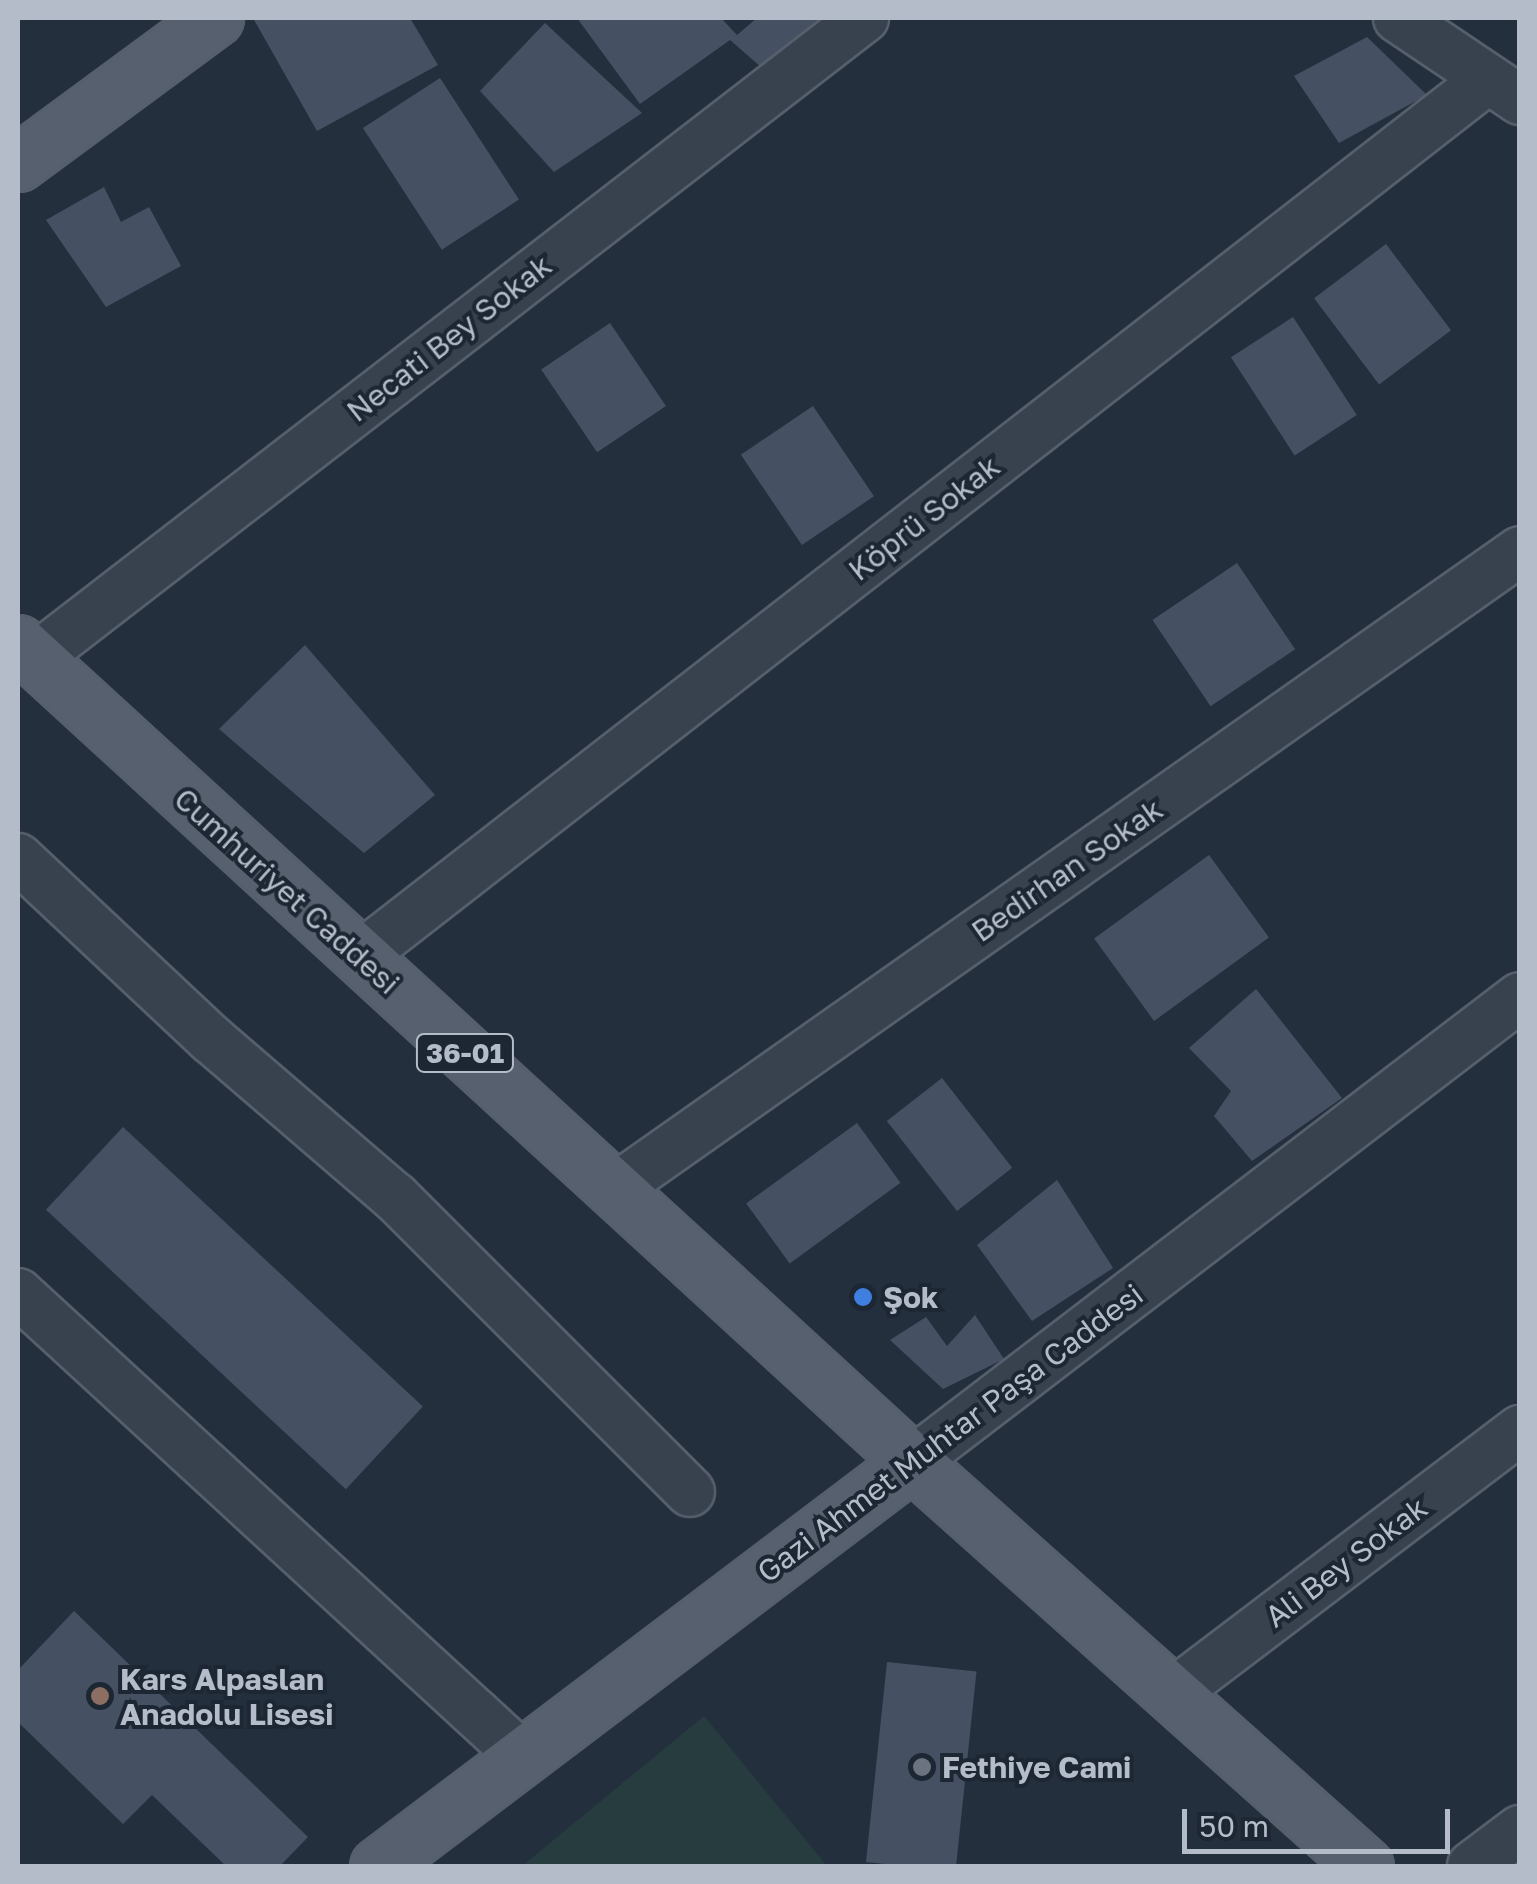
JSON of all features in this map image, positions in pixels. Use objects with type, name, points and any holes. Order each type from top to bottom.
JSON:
[{"type":"main road","points":[[18,163],[215,18]]},
{"type":"main road","name":"Cumhuriyet Caddesi","points":[[26,651],[912,1462],[1365,1866]]},
{"type":"main road","name":"Gazi Ahmet Muhtar Paşa Caddesi","points":[[378,1866],[912,1462]]},
{"type":"street","name":"Necati Bey Sokak","points":[[26,651],[864,18]]},
{"type":"street","points":[[1398,18],[1504,90]]},
{"type":"street","name":"Köprü Sokak","points":[[360,956],[1504,90]]},
{"type":"street","name":"Bedirhan Sokak","points":[[614,1189],[1520,550]]},
{"type":"street","points":[[18,858],[211,1039],[395,1198],[690,1492]]},
{"type":"street","name":"Gazi Ahmet Muhtar Paşa Caddesi","points":[[912,1462],[1520,997]]},
{"type":"street","points":[[18,1292],[523,1757]]},
{"type":"street","name":"Ali Bey Sokak","points":[[1172,1694],[1520,1430]]},
{"type":"street","points":[[1472,1866],[1520,1830]]},
{"type":"green space","points":[[704,1716],[827,1866],[522,1866]]},
{"type":"building","points":[[253,18],[410,18],[438,65],[317,131]]},
{"type":"building","points":[[577,18],[721,18],[737,35],[757,18],[826,18],[761,67],[730,40],[640,104]]},
{"type":"building","points":[[545,23],[642,113],[554,172],[480,91]]},
{"type":"building","points":[[1367,37],[1427,95],[1339,143],[1294,76]]},
{"type":"building","points":[[440,78],[519,200],[442,250],[363,128]]},
{"type":"building","points":[[104,187],[121,222],[149,207],[181,266],[106,307],[46,220]]},
{"type":"building","points":[[1386,244],[1451,330],[1379,384],[1314,298]]},
{"type":"building","points":[[1293,317],[1357,415],[1295,455],[1231,357]]},
{"type":"building","points":[[610,323],[666,406],[597,452],[541,369]]},
{"type":"building","points":[[813,406],[874,496],[802,545],[741,455]]},
{"type":"building","points":[[1237,563],[1295,649],[1211,706],[1152,620]]},
{"type":"building","points":[[305,645],[435,795],[364,853],[219,729]]},
{"type":"building","points":[[1209,855],[1269,938],[1154,1021],[1094,938]]},
{"type":"building","points":[[1256,989],[1342,1098],[1252,1161],[1214,1116],[1231,1091],[1189,1048]]},
{"type":"building","points":[[942,1078],[1012,1168],[957,1211],[887,1121]]},
{"type":"building","points":[[857,1123],[900,1183],[790,1263],[746,1204]]},
{"type":"building","points":[[123,1127],[423,1407],[346,1489],[46,1210]]},
{"type":"building","points":[[1057,1180],[1113,1268],[1032,1321],[977,1245]]},
{"type":"building","points":[[975,1315],[1004,1359],[943,1389],[890,1340],[926,1317],[947,1346]]},
{"type":"building","points":[[74,1611],[308,1837],[280,1866],[226,1866],[152,1795],[123,1824],[18,1722],[18,1670]]},
{"type":"building","name":"Fethiye Cami","points":[[887,1662],[977,1671],[956,1866],[866,1862]]},
{"type":"place","name":"Şok","points":[[863,1297]]},
{"type":"place","name":"Kars Alpaslan Anadolu Lisesi","points":[[100,1696]]},
{"type":"place","name":"Fethiye Cami","points":[[922,1767]]}]
